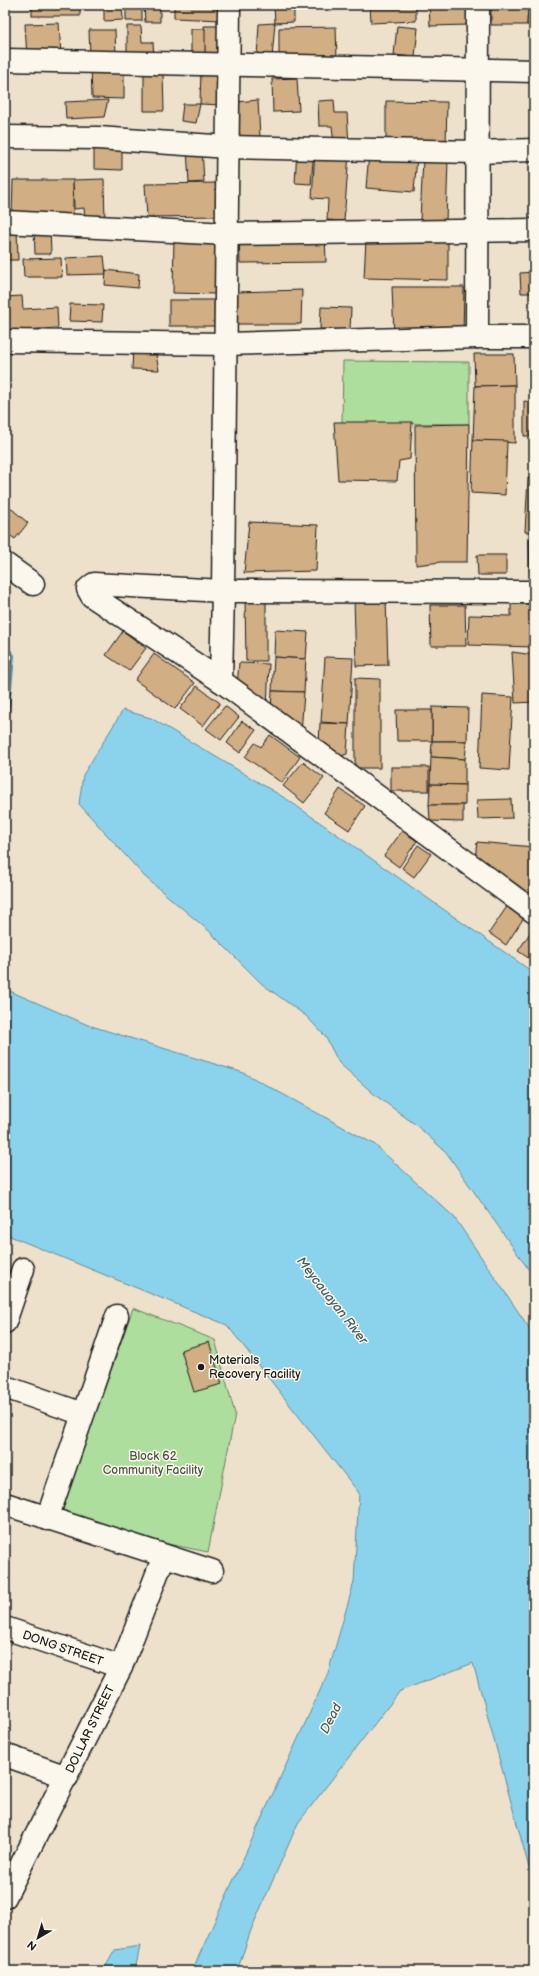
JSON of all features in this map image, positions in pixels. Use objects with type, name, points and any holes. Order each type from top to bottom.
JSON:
[{"type":"street","points":[[221,681],[230,64],[229,5]]},
{"type":"street","points":[[477,337],[478,5]]},
{"type":"street","points":[[5,60],[534,71]]},
{"type":"street","points":[[5,137],[98,138],[228,147],[478,152],[534,150]]},
{"type":"street","points":[[5,222],[227,234],[534,230]]},
{"type":"street","points":[[5,341],[226,344],[477,337],[534,337]]},
{"type":"street","points":[[5,564],[33,584]]},
{"type":"street","points":[[534,592],[223,591],[94,584],[88,589],[92,596],[221,681],[534,912]]},
{"type":"street","points":[[5,1322],[23,1269]]},
{"type":"street","points":[[48,1519],[117,1316]]},
{"type":"street","points":[[5,1387],[83,1414]]},
{"type":"street","points":[[5,1504],[212,1571]]},
{"type":"street","name":"DOLLAR STREET","points":[[6,1892],[67,1777],[120,1667],[164,1556]]},
{"type":"street","name":"DONG STREET","points":[[5,1628],[120,1667]]},
{"type":"street","points":[[5,1755],[67,1777]]},
{"type":"green space","points":[[343,361],[469,362],[469,424],[342,423]]},
{"type":"green space","name":"Block 62 Community Facility","points":[[133,1308],[215,1340],[235,1414],[208,1552],[168,1544],[61,1511]]},
{"type":"water","points":[[123,710],[151,718],[288,800],[534,973],[534,1280],[529,1270],[446,1152],[416,1125],[375,1095],[339,1063],[325,1036],[306,1016],[262,984],[209,931],[145,877],[79,804],[83,775]]},
{"type":"water","points":[[5,989],[88,1025],[244,1073],[374,1144],[454,1217],[534,1335],[534,1886],[473,1663],[400,1691],[298,1823],[251,1930],[237,1971],[192,1971],[328,1673],[354,1582],[359,1493],[227,1325],[5,1234]]},
{"type":"water","points":[[140,1946],[135,1971],[103,1971],[115,1950]]},
{"type":"building","points":[[32,5],[80,5],[80,16],[32,16]]},
{"type":"building","points":[[104,5],[122,5],[123,20],[104,21]]},
{"type":"building","points":[[126,5],[142,5],[142,21],[126,21]]},
{"type":"building","points":[[144,5],[160,5],[160,22],[145,22]]},
{"type":"building","points":[[174,5],[221,5],[221,20],[174,18]]},
{"type":"building","points":[[274,5],[294,5],[294,22],[275,23]]},
{"type":"building","points":[[370,5],[416,5],[416,21],[371,23]]},
{"type":"building","points":[[429,5],[468,5],[469,25],[430,26]]},
{"type":"building","points":[[491,5],[528,5],[527,25],[491,25]]},
{"type":"building","points":[[528,5],[534,5],[534,26],[527,25]]},
{"type":"building","points":[[59,23],[61,56],[27,58],[25,24]]},
{"type":"building","points":[[275,23],[272,58],[257,57],[259,24]]},
{"type":"building","points":[[127,26],[141,26],[142,42],[153,42],[154,59],[127,59]]},
{"type":"building","points":[[204,26],[222,26],[222,58],[205,57]]},
{"type":"building","points":[[397,26],[418,28],[415,57],[394,55]]},
{"type":"building","points":[[336,27],[337,59],[279,59],[279,28]]},
{"type":"building","points":[[191,29],[205,29],[205,57],[191,57]]},
{"type":"building","points":[[89,30],[115,30],[116,55],[90,56]]},
{"type":"building","points":[[91,65],[124,67],[124,99],[92,98]]},
{"type":"building","points":[[201,68],[222,69],[221,105],[200,104]]},
{"type":"building","points":[[144,73],[163,73],[164,111],[144,111]]},
{"type":"building","points":[[297,78],[299,111],[273,112],[272,79]]},
{"type":"building","points":[[108,100],[104,117],[66,119],[65,102]]},
{"type":"building","points":[[258,100],[260,137],[240,138],[237,102]]},
{"type":"building","points":[[334,100],[335,113],[347,113],[349,145],[334,145],[332,126],[319,126],[318,101]]},
{"type":"building","points":[[386,101],[447,102],[446,144],[386,143]]},
{"type":"building","points":[[183,104],[200,104],[196,123],[181,121]]},
{"type":"building","points":[[94,147],[122,148],[122,170],[94,169]]},
{"type":"building","points":[[187,148],[202,148],[204,182],[189,183]]},
{"type":"building","points":[[297,149],[314,150],[311,184],[295,183]]},
{"type":"building","points":[[315,151],[349,153],[344,221],[327,220],[328,199],[312,198]]},
{"type":"building","points":[[369,153],[417,157],[414,192],[366,188]]},
{"type":"building","points":[[423,159],[448,160],[446,222],[420,220]]},
{"type":"building","points":[[104,179],[105,224],[85,224],[84,208],[74,209],[73,180]]},
{"type":"building","points":[[13,180],[73,180],[73,217],[12,216]]},
{"type":"building","points":[[220,183],[220,216],[147,217],[145,184]]},
{"type":"building","points":[[34,227],[50,227],[51,254],[35,254]]},
{"type":"building","points":[[5,228],[17,228],[18,260],[5,260]]},
{"type":"building","points":[[325,234],[326,262],[240,263],[239,236]]},
{"type":"building","points":[[174,236],[218,237],[216,294],[173,293]]},
{"type":"building","points":[[366,239],[448,242],[448,280],[364,278]]},
{"type":"building","points":[[104,256],[106,274],[67,275],[66,258]]},
{"type":"building","points":[[61,258],[62,277],[24,277],[23,259]]},
{"type":"building","points":[[106,270],[139,274],[138,288],[105,285]]},
{"type":"building","points":[[534,272],[534,293],[521,293],[520,273]]},
{"type":"building","points":[[392,287],[464,287],[463,337],[394,337]]},
{"type":"building","points":[[302,290],[301,324],[235,324],[236,292]]},
{"type":"building","points":[[22,296],[23,309],[57,307],[58,328],[5,331],[5,297]]},
{"type":"building","points":[[169,300],[215,300],[215,326],[169,326]]},
{"type":"building","points":[[70,304],[103,305],[102,322],[69,321]]},
{"type":"building","points":[[321,307],[351,308],[350,330],[320,329]]},
{"type":"building","points":[[133,349],[155,350],[159,370],[132,369]]},
{"type":"building","points":[[474,354],[514,354],[515,385],[475,386]]},
{"type":"building","points":[[515,385],[515,443],[473,440],[475,386]]},
{"type":"building","points":[[524,401],[534,402],[534,436],[524,436]]},
{"type":"building","points":[[334,422],[412,422],[410,459],[399,461],[397,481],[338,480]]},
{"type":"building","points":[[469,424],[467,562],[441,562],[416,565],[415,425]]},
{"type":"building","points":[[473,440],[507,441],[505,495],[471,493]]},
{"type":"building","points":[[528,478],[534,478],[534,532],[525,532]]},
{"type":"building","points":[[5,503],[28,523],[15,539],[5,532]]},
{"type":"building","points":[[249,522],[318,525],[316,571],[244,573]]},
{"type":"building","points":[[529,539],[534,539],[534,573],[530,573]]},
{"type":"building","points":[[477,555],[506,555],[506,575],[478,575]]},
{"type":"building","points":[[386,598],[388,665],[356,666],[354,599]]},
{"type":"building","points":[[245,600],[266,600],[266,661],[246,661]]},
{"type":"building","points":[[511,604],[534,604],[534,647],[468,645],[469,615],[511,616]]},
{"type":"building","points":[[430,605],[465,605],[466,646],[431,646]]},
{"type":"building","points":[[275,630],[308,632],[306,659],[274,657]]},
{"type":"building","points":[[123,631],[146,648],[129,671],[106,655]]},
{"type":"building","points":[[512,652],[534,655],[534,702],[515,703]]},
{"type":"building","points":[[154,654],[195,683],[175,709],[135,680]]},
{"type":"building","points":[[274,657],[306,659],[304,692],[272,691]]},
{"type":"building","points":[[325,657],[353,658],[349,724],[321,722]]},
{"type":"building","points":[[239,663],[269,664],[267,708],[237,686]]},
{"type":"building","points":[[355,678],[380,679],[380,768],[355,768]]},
{"type":"building","points":[[197,686],[220,703],[203,726],[180,709]]},
{"type":"building","points":[[272,691],[304,692],[301,734],[271,712]]},
{"type":"building","points":[[482,695],[513,697],[509,770],[479,768]]},
{"type":"building","points":[[225,706],[239,717],[221,740],[206,729]]},
{"type":"building","points":[[432,707],[468,708],[467,741],[432,741]]},
{"type":"building","points":[[396,710],[432,710],[432,741],[397,741]]},
{"type":"building","points":[[242,721],[256,730],[240,753],[227,743]]},
{"type":"building","points":[[320,723],[349,724],[347,754],[338,757],[319,744]]},
{"type":"building","points":[[270,735],[300,757],[282,783],[245,757],[255,743],[261,747]]},
{"type":"building","points":[[432,741],[467,741],[465,759],[431,757]]},
{"type":"building","points":[[431,757],[465,759],[465,785],[430,784]]},
{"type":"building","points":[[303,762],[324,778],[304,803],[283,786]]},
{"type":"building","points":[[391,767],[429,767],[429,791],[391,791]]},
{"type":"building","points":[[430,784],[465,785],[465,805],[429,805]]},
{"type":"building","points":[[340,789],[365,806],[349,830],[324,813]]},
{"type":"building","points":[[511,799],[512,818],[478,819],[477,800]]},
{"type":"building","points":[[429,805],[463,805],[463,822],[430,821]]},
{"type":"building","points":[[402,831],[417,841],[399,867],[384,856]]},
{"type":"building","points":[[477,842],[534,847],[534,893],[526,897],[475,860]]},
{"type":"building","points":[[418,845],[431,854],[414,877],[402,868]]},
{"type":"building","points":[[508,905],[525,916],[506,945],[489,933]]},
{"type":"building","points":[[534,927],[534,953],[530,959],[518,951]]},
{"type":"building","name":"Materials Recovery Facility","points":[[209,1342],[222,1384],[194,1392],[181,1350]]},
{"type":"waterway","points":[[5,649],[11,656],[5,720]]},
{"type":"place","name":"Materials Recovery Facility","points":[[201,1367]]},
{"type":"water label","name":"Meycauayan River","points":[[333,1300]]},
{"type":"water label","name":"Dead","points":[[330,1718]]}]
